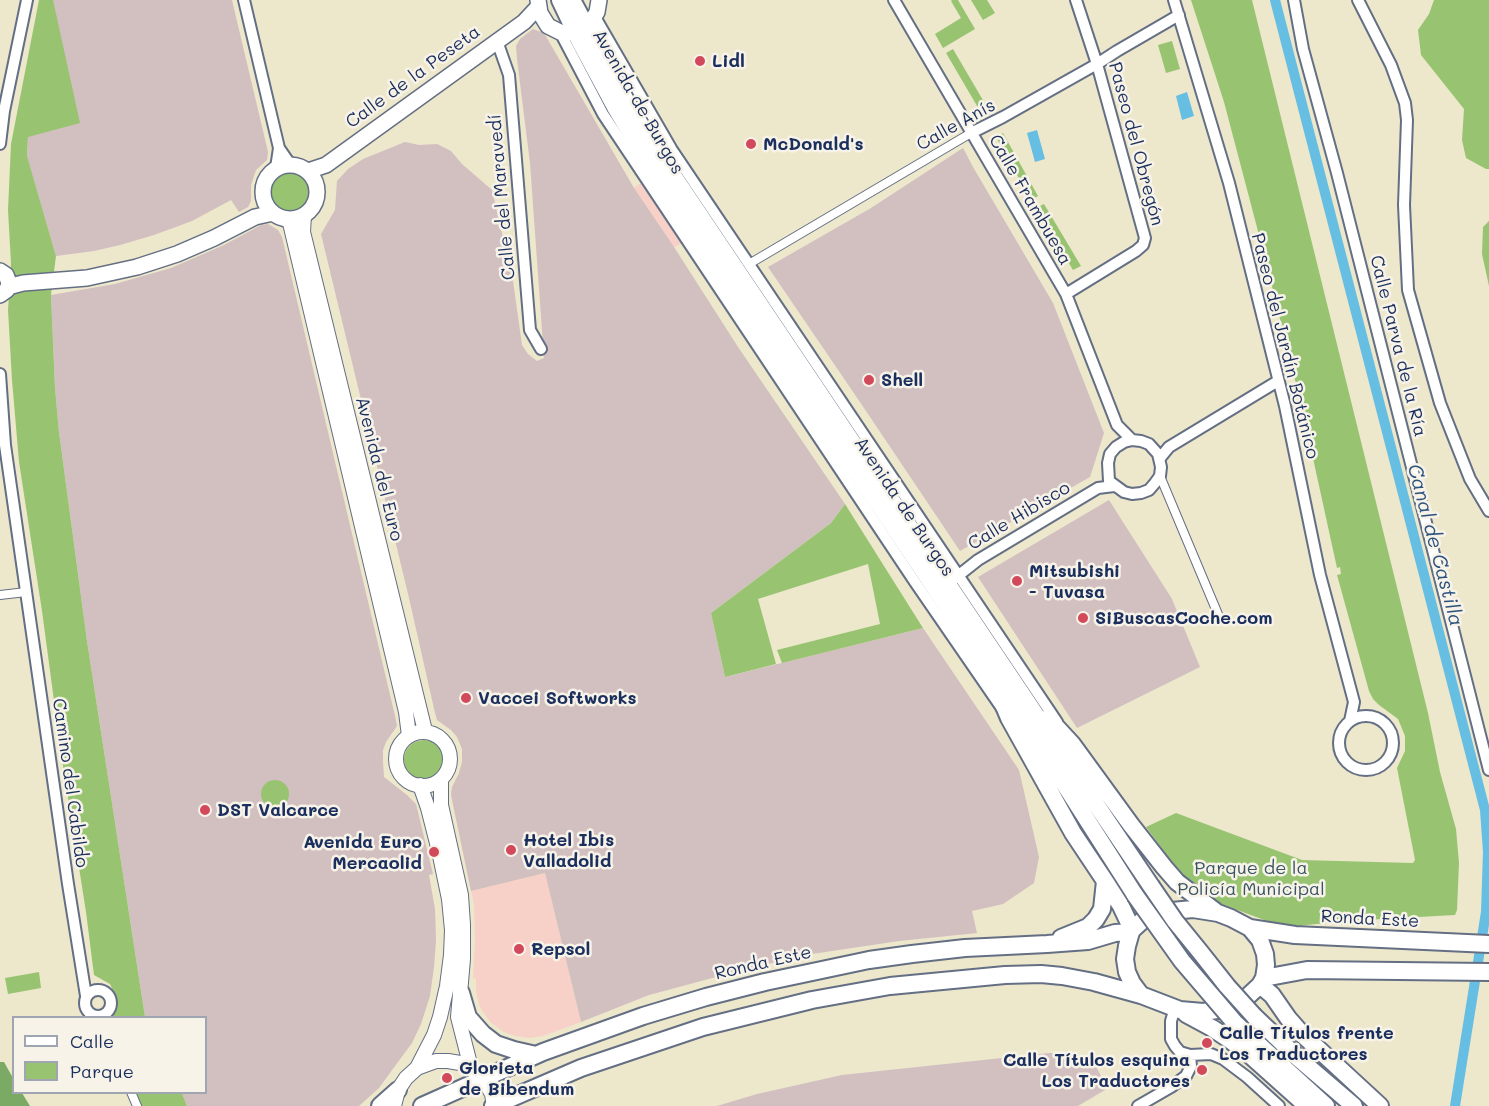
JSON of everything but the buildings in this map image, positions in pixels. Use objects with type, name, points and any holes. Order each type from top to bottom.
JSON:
[{"type":"highway","name":"Avenida de Burgos","points":[[560,0],[665,164],[710,242]]},
{"type":"highway","name":"Avenida de Burgos","points":[[572,0],[579,27],[615,107],[646,160],[710,242],[735,267],[1175,921],[1220,978],[1254,1016],[1354,1106]]},
{"type":"highway","name":"Avenida de Burgos","points":[[735,267],[799,386],[827,428],[948,583],[987,665],[1135,894],[1182,961],[1235,1023],[1326,1106]]},
{"type":"highway","points":[[987,665],[1009,718],[1073,833],[1121,906],[1129,923],[1132,930],[1125,959],[1127,972],[1141,994]]},
{"type":"highway","points":[[1008,672],[1072,744],[1131,825],[1177,882],[1218,913]]},
{"type":"highway","points":[[1047,944],[1088,927],[1096,919],[1102,909],[1105,881]]},
{"type":"highway","name":"Ronda Este","points":[[422,1106],[477,1073],[706,996],[869,960],[965,948],[1088,940],[1132,930],[1144,919],[1161,912],[1193,909],[1218,913],[1250,928],[1295,935],[1489,944]]},
{"type":"highway","points":[[1250,928],[1260,940],[1265,954],[1266,965],[1262,982]]},
{"type":"highway","points":[[1177,1009],[1203,1012],[1234,1005],[1246,998],[1262,982],[1308,969],[1489,972]]},
{"type":"highway","points":[[494,1106],[581,1068],[703,1027],[812,1000],[890,986],[985,976],[1041,974],[1094,982],[1141,994],[1177,1009],[1230,1040],[1307,1106]]},
{"type":"highway","points":[[1262,982],[1302,1034],[1380,1106]]},
{"type":"highway","points":[[460,993],[468,1017],[483,1034],[496,1044],[536,1055]]},
{"type":"highway","points":[[520,1106],[539,1087]]},
{"type":"highway","points":[[380,1106],[396,1098]]},
{"type":"main road","points":[[540,9],[553,29],[579,27],[598,7],[599,0]]},
{"type":"main road","name":"Calle de la Peseta","points":[[312,176],[540,9]]},
{"type":"main road","points":[[283,166],[299,166],[312,176],[317,189],[312,207],[296,217],[281,217],[269,208],[263,192],[269,174],[283,166]]},
{"type":"main road","points":[[6,279],[87,278],[137,267],[177,254],[214,238],[269,208]]},
{"type":"street","points":[[0,144],[27,0]]},
{"type":"street","points":[[244,0],[283,166]]},
{"type":"street","name":"Calle Frambuesa","points":[[894,0],[1066,294],[1117,425],[1132,440]]},
{"type":"street","name":"Paseo del Obregón","points":[[1066,294],[1136,251],[1143,245],[1145,238],[1097,64],[1076,0]]},
{"type":"street","name":"Paseo del Jardín Botánico","points":[[1174,0],[1229,183],[1285,406],[1320,575],[1354,702],[1350,721]]},
{"type":"street","name":"Calle Parva de la Ría","points":[[1294,0],[1304,49],[1489,770]]},
{"type":"street","points":[[1358,0],[1391,65],[1405,103],[1407,120],[1404,205],[1408,290],[1440,403],[1470,479],[1489,511]]},
{"type":"street","name":"Calle Anís","points":[[735,267],[1097,64],[1179,15]]},
{"type":"street","name":"Avenida de Burgos","points":[[579,27],[649,111],[717,217],[735,267],[758,278],[870,443],[948,583],[1072,744]]},
{"type":"street","name":"Avenida de Burgos","points":[[579,27],[603,114],[915,582],[1009,718]]},
{"type":"street","name":"Calle del Maravedí","points":[[497,41],[509,75],[530,330],[541,349]]},
{"type":"street","points":[[649,111],[649,122],[665,164]]},
{"type":"street","points":[[616,134],[646,160]]},
{"type":"street","name":"Avenida del Euro","points":[[296,217],[303,232],[425,731]]},
{"type":"street","name":"Avenida del Euro","points":[[296,217],[406,712],[409,735]]},
{"type":"street","points":[[684,234],[695,243],[710,242],[719,231],[717,217]]},
{"type":"street","points":[[720,291],[717,277],[735,267],[744,266],[758,278]]},
{"type":"street","points":[[752,339],[799,386]]},
{"type":"street","name":"Camino del Cabildo","points":[[0,374],[5,445],[86,996]]},
{"type":"street","points":[[1157,454],[1278,381]]},
{"type":"street","name":"Calle Frambuesa","points":[[1116,447],[1117,425]]},
{"type":"street","points":[[827,428],[851,486]]},
{"type":"street","points":[[1160,476],[1149,489],[1141,493],[1124,492],[1109,481],[1110,454],[1116,447],[1132,440],[1149,444],[1157,454],[1161,467],[1160,476],[1220,620]]},
{"type":"street","points":[[870,443],[887,494]]},
{"type":"street","name":"Calle Hibisco","points":[[1098,488],[1108,472]]},
{"type":"street","name":"Calle Hibisco","points":[[948,583],[978,560],[1098,488],[1114,486]]},
{"type":"street","points":[[915,582],[931,595],[948,583]]},
{"type":"street","points":[[0,595],[26,592]]},
{"type":"street","points":[[1354,702],[1368,716]]},
{"type":"street","points":[[1359,716],[1368,716],[1384,722],[1392,737],[1393,746],[1386,762],[1370,770],[1360,770],[1344,761],[1338,743],[1344,726],[1350,721],[1359,716]]},
{"type":"street","points":[[425,731],[439,737],[446,744],[450,765],[441,779],[420,785],[407,780],[401,773],[398,768],[397,755],[403,741],[409,735],[425,731]]},
{"type":"street","points":[[441,779],[441,805],[461,895],[463,959],[458,1017],[477,1073],[492,1094],[494,1106]]},
{"type":"street","points":[[396,1098],[406,1078],[417,1068],[434,1035],[447,986],[451,955],[449,899],[439,851],[420,785]]},
{"type":"street","points":[[84,978],[106,993],[110,1001],[109,1009],[96,1016],[88,1011],[85,1000],[92,991],[99,990]]},
{"type":"street","points":[[1177,1009],[1171,1020],[1171,1039],[1180,1052],[1190,1055],[1211,1054],[1223,1059],[1279,1106]]},
{"type":"street","points":[[1138,1106],[1186,1076],[1191,1066],[1190,1055]]},
{"type":"street","points":[[417,1068],[436,1061],[448,1061],[460,1063],[477,1073]]},
{"type":"shaded area","points":[[53,0],[232,0],[268,152],[267,160],[256,170],[248,207],[239,212],[231,200],[192,221],[154,235],[94,251],[56,256],[27,157],[28,137]]},
{"type":"shaded area","points":[[533,29],[544,33],[634,188],[738,347],[845,504],[831,523],[711,613],[725,677],[923,628],[1019,770],[1039,857],[1034,883],[1003,904],[972,911],[977,933],[899,941],[805,955],[649,995],[581,1022],[545,873],[471,891],[451,795],[462,762],[462,749],[457,737],[437,720],[435,713],[321,234],[335,210],[337,181],[348,169],[363,159],[405,142],[419,145],[437,144],[451,151],[462,164],[492,190],[513,281],[522,345],[537,361],[544,358],[530,163],[516,46],[520,39]]},
{"type":"shaded area","points":[[963,148],[1053,303],[1104,433],[1090,477],[960,551],[768,267],[871,208]]},
{"type":"shaded area","points":[[645,181],[686,241],[633,269],[618,197]]},
{"type":"shaded area","points":[[268,224],[278,230],[282,237],[395,716],[397,726],[383,750],[384,777],[416,804],[433,874],[429,875],[435,909],[436,940],[430,996],[412,1043],[379,1088],[359,1106],[187,1106],[182,1094],[207,1094],[207,1016],[145,1016],[87,641],[59,432],[51,295],[115,284],[171,268],[224,245],[261,225]]},
{"type":"shaded area","points":[[1109,500],[1172,599],[1200,667],[1077,728],[978,577]]},
{"type":"shaded area","name":"Repsol","points":[[545,873],[581,1022],[543,1036],[530,1038],[515,1036],[504,1032],[490,1022],[480,1007],[476,992],[476,979],[473,978],[475,941],[474,904],[471,891]]},
{"type":"shaded area","points":[[1058,1053],[1079,1067],[1093,1061],[1110,1087],[1078,1106],[717,1106],[757,1094],[842,1075]]},
{"type":"green space","points":[[39,0],[53,0],[80,123],[28,137],[27,156],[56,256],[51,295],[59,432],[87,641],[145,1016],[113,1016],[117,999],[110,984],[94,975],[19,462],[8,310],[11,263],[8,210],[11,144]]},
{"type":"green space","points":[[952,0],[958,0],[975,29],[943,48],[935,34],[961,18]]},
{"type":"green space","points":[[971,0],[987,0],[995,13],[983,20]]},
{"type":"green space","name":"Parque de la Policía Municipal","points":[[1191,0],[1252,0],[1428,713],[1440,772],[1456,829],[1459,863],[1455,915],[1297,926],[1267,921],[1213,901],[1184,878],[1146,827],[1176,813],[1302,860],[1413,863],[1415,860],[1397,768],[1405,751],[1405,736],[1398,719],[1379,705],[1369,691],[1337,575],[1341,574],[1340,567],[1337,568],[1302,408],[1264,254],[1224,102]]},
{"type":"green space","points":[[1434,0],[1489,0],[1489,169],[1466,158],[1462,140],[1464,109],[1421,55],[1418,30],[1429,14]]},
{"type":"green space","points":[[1172,41],[1180,69],[1166,73],[1158,45]]},
{"type":"green space","points":[[953,49],[987,107],[980,111],[946,53]]},
{"type":"green space","points":[[1003,133],[1038,196],[1031,200],[996,137]]},
{"type":"green space","points":[[289,172],[303,178],[309,192],[303,206],[289,212],[275,206],[269,192],[275,178]]},
{"type":"green space","points":[[1044,204],[1081,266],[1073,270],[1036,208]]},
{"type":"green space","points":[[1489,221],[1489,286],[1482,254],[1483,227]]},
{"type":"green space","points":[[845,504],[923,628],[782,663],[777,650],[880,624],[868,564],[758,599],[776,664],[725,677],[711,613],[831,523]]},
{"type":"green space","points":[[424,740],[432,741],[438,746],[443,752],[443,768],[438,774],[432,779],[424,780],[416,779],[410,774],[405,768],[404,760],[405,752],[410,746],[416,741]]},
{"type":"green space","points":[[275,780],[285,784],[289,794],[285,804],[275,808],[265,804],[261,794],[265,784]]},
{"type":"green space","points":[[39,972],[41,988],[8,994],[5,978]]},
{"type":"green space","points":[[0,1062],[4,1062],[12,1076],[12,1094],[23,1094],[30,1106],[0,1106]]},
{"type":"green space","points":[[134,1094],[182,1094],[187,1106],[140,1106]]},
{"type":"water","points":[[1187,92],[1194,116],[1182,120],[1176,96]]},
{"type":"water","points":[[1037,130],[1045,159],[1035,162],[1027,133]]},
{"type":"waterway","name":"Canal de Castilla","points":[[1275,0],[1485,810],[1488,852],[1486,912],[1455,1106]]},
{"type":"place","name":"Lidl","points":[[700,61]]},
{"type":"place","name":"McDonald's","points":[[751,144]]},
{"type":"place","name":"Shell","points":[[869,380]]},
{"type":"place","name":"Mitsubishi - Tuvasa","points":[[1017,581]]},
{"type":"place","name":"SiBuscasCoche.com","points":[[1083,618]]},
{"type":"place","name":"Vaccei Softworks","points":[[466,698]]},
{"type":"place","name":"DST Valcarce","points":[[205,810]]},
{"type":"place","name":"Hotel Ibis Valladolid","points":[[511,850]]},
{"type":"place","name":"Avenida Euro Mercaolid","points":[[434,852]]},
{"type":"place","name":"Repsol","points":[[519,949]]},
{"type":"place","name":"Calle Títulos frente Los Traductores","points":[[1207,1043]]},
{"type":"place","name":"Calle Títulos esquina Los Traductores","points":[[1202,1070]]},
{"type":"place","name":"Glorieta de Bibendum","points":[[447,1078]]}]
